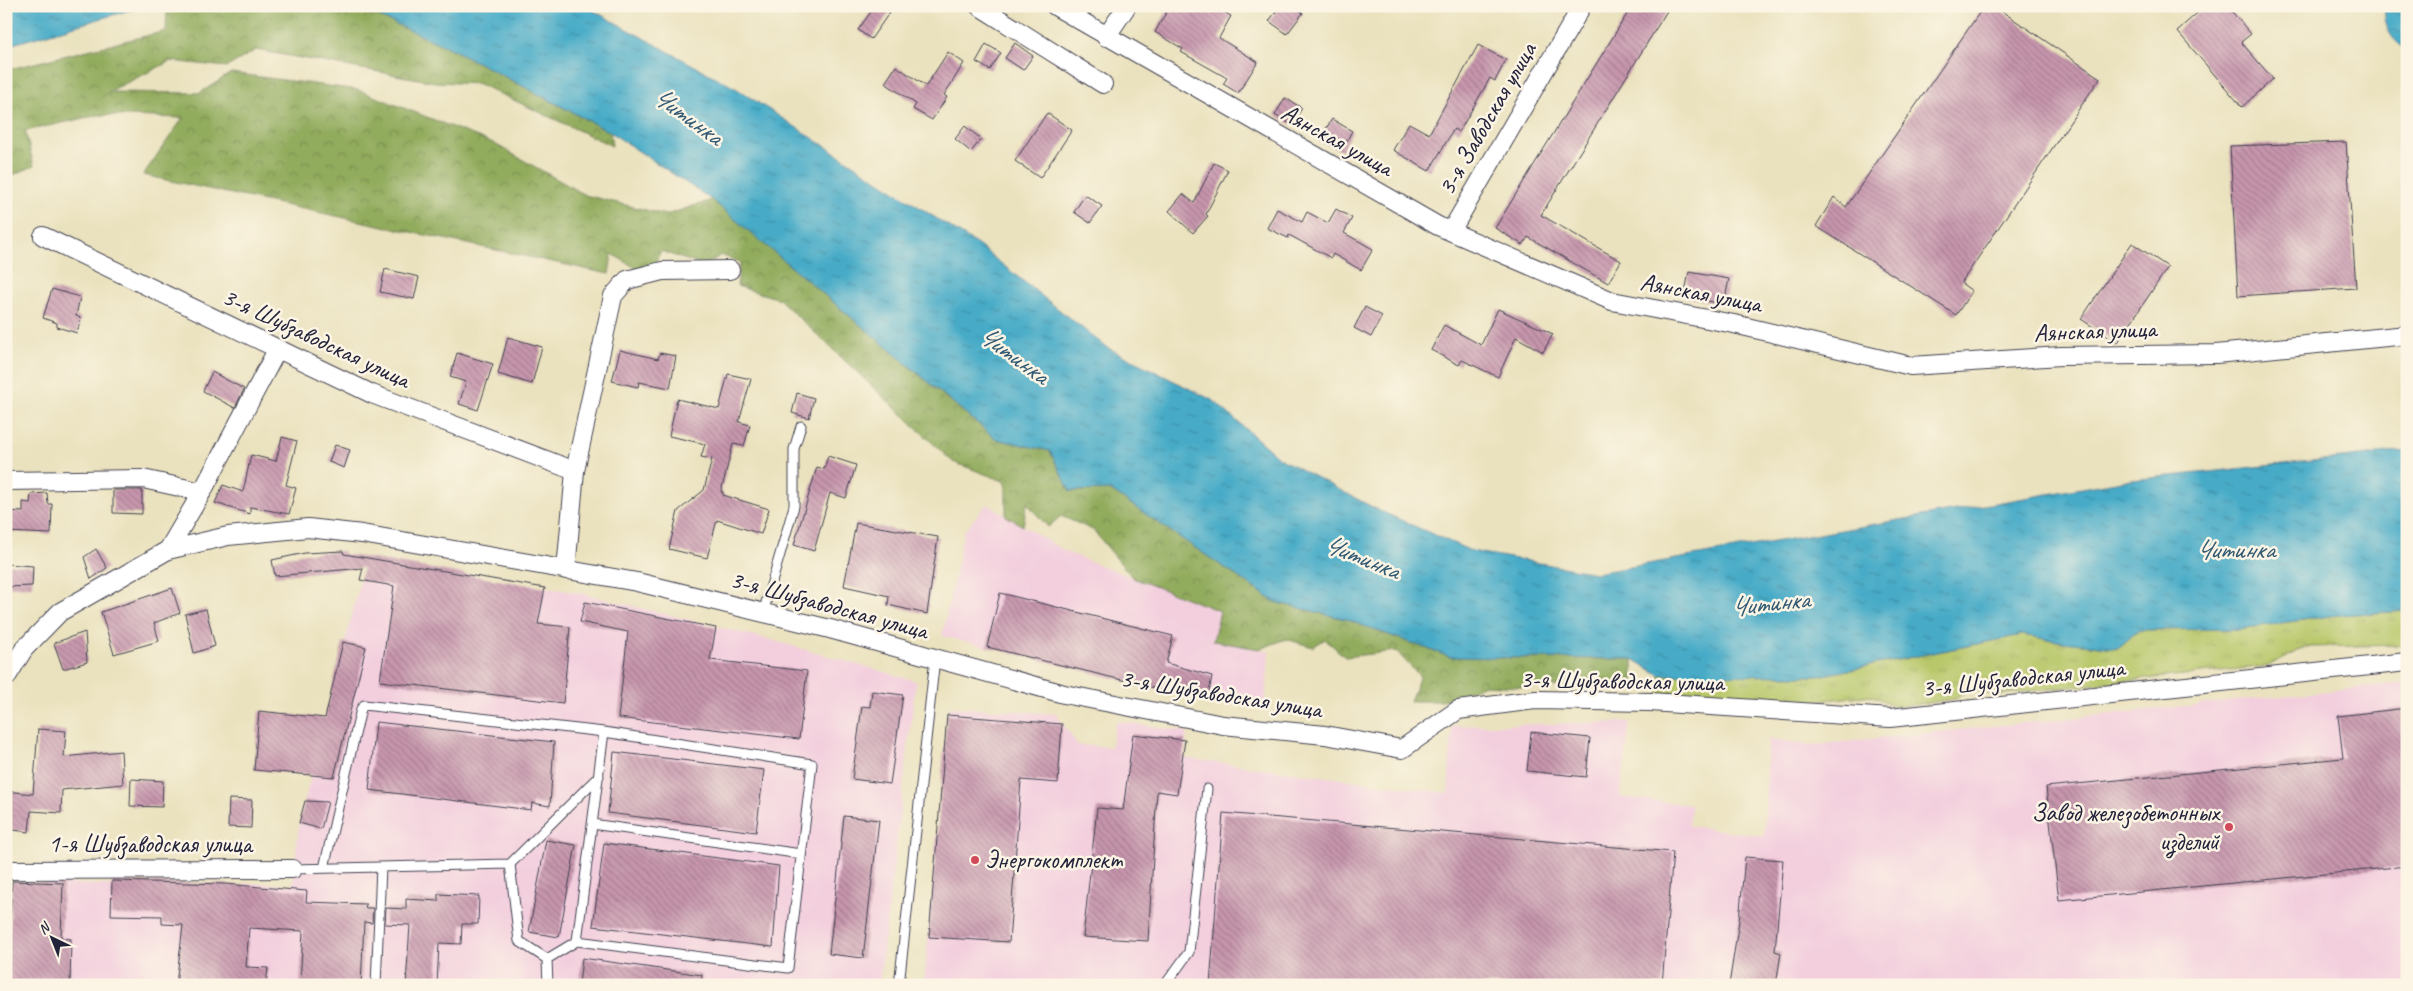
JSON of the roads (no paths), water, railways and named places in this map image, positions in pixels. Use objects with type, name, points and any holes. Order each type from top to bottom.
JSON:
[{"type":"street","points":[[979,6],[1103,84]]},
{"type":"street","name":"Аянская улица","points":[[1055,6],[1288,142],[1450,231],[1612,301],[1734,324],[1911,366],[2061,356],[2216,354],[2407,335]]},
{"type":"street","points":[[1106,37],[1127,6]]},
{"type":"street","name":"3-я Заводская улица","points":[[1450,231],[1582,6]]},
{"type":"street","name":"3-я Шубзаводская улица","points":[[43,236],[372,394],[574,471]]},
{"type":"street","points":[[566,570],[574,471],[613,296],[627,280],[662,271],[730,270]]},
{"type":"street","points":[[6,678],[24,649],[60,612],[168,550],[202,492],[277,350]]},
{"type":"street","points":[[6,481],[143,480],[202,492]]},
{"type":"street","name":"3-я Шубзаводская улица","points":[[168,550],[228,536],[308,528],[362,534],[637,582],[935,658],[1064,694],[1223,725],[1325,736],[1402,749],[1458,710],[1535,700],[1650,702],[1890,718],[2407,662]]},
{"type":"street","name":"1-я Шубзаводская улица","points":[[6,870],[293,868]]},
{"type":"lane","points":[[763,613],[794,506],[794,450],[801,426]]},
{"type":"lane","points":[[899,985],[935,658]]},
{"type":"lane","points":[[324,868],[361,709],[364,705],[604,732],[812,764],[788,968],[577,941],[547,959]]},
{"type":"lane","points":[[577,941],[604,732]]},
{"type":"lane","points":[[293,868],[510,864],[599,776]]},
{"type":"lane","points":[[1165,985],[1189,952],[1207,789]]},
{"type":"lane","points":[[592,824],[801,854]]},
{"type":"lane","points":[[510,864],[518,941],[547,959]]},
{"type":"lane","points":[[376,985],[382,866]]},
{"type":"lane","points":[[547,959],[548,985]]},
{"type":"water","points":[[6,6],[144,6],[6,46]]},
{"type":"water","name":"Читинка","points":[[329,6],[585,6],[737,89],[979,246],[1106,347],[1214,401],[1279,458],[1378,510],[1471,551],[1596,573],[2122,481],[2407,451],[2407,611],[2337,615],[2239,629],[2139,630],[2118,648],[2022,635],[1818,676],[1660,675],[1633,659],[1450,657],[1345,619],[1275,602],[1110,490],[1070,491],[1050,451],[996,439],[712,200],[610,132],[456,51],[369,12]]},
{"type":"water","points":[[2385,6],[2407,6],[2407,49],[2392,37],[2385,19]]},
{"type":"place","name":"Завод железобетонных изделий","points":[[2229,827]]},
{"type":"place","name":"Энергокомплект","points":[[975,860]]}]
